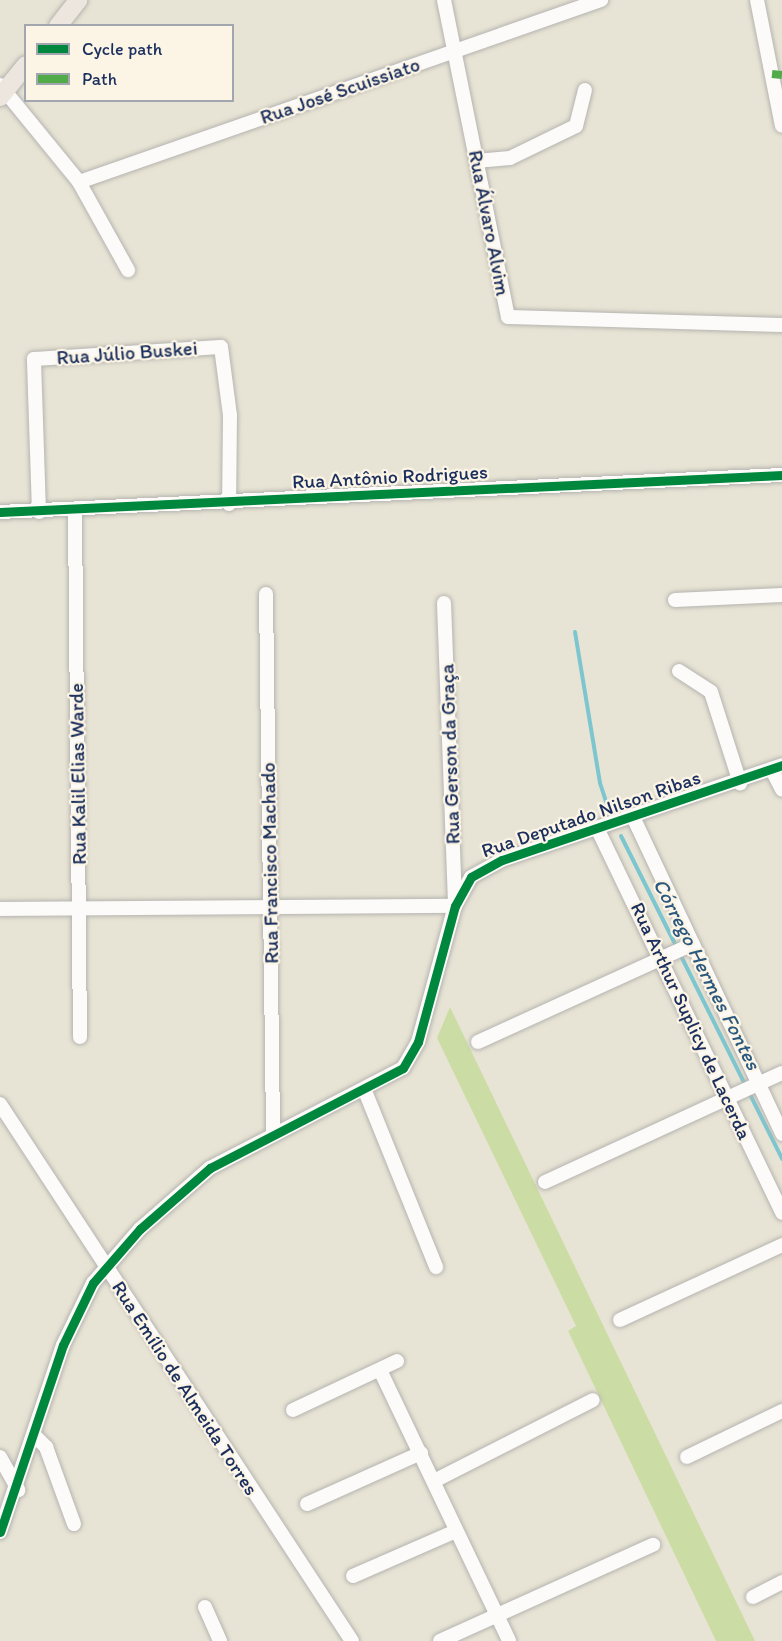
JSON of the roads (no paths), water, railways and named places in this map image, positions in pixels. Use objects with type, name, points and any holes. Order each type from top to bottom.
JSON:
[{"type":"main road","points":[[60,24],[78,0]]},
{"type":"main road","points":[[1,91],[24,67]]},
{"type":"street","name":"Rua Álvaro Alvim","points":[[444,0],[508,317],[782,325]]},
{"type":"street","name":"Rua José Scuissiato","points":[[79,182],[601,0]]},
{"type":"street","points":[[757,0],[777,74],[782,126]]},
{"type":"street","points":[[476,161],[510,158],[576,126],[585,90]]},
{"type":"street","points":[[1,91],[79,182],[128,270]]},
{"type":"street","name":"Rua Júlio Buskei","points":[[39,512],[34,359],[221,347],[230,415],[229,504]]},
{"type":"street","name":"Rua Antônio Rodrigues","points":[[0,512],[229,504],[782,475]]},
{"type":"street","name":"Rua Kalil Elias Warde","points":[[75,511],[80,1037]]},
{"type":"street","name":"Rua Francisco Machado","points":[[266,594],[273,1132]]},
{"type":"street","points":[[675,600],[782,595]]},
{"type":"street","name":"Rua Gerson da Graça","points":[[444,603],[455,906]]},
{"type":"street","points":[[679,671],[711,692],[740,783]]},
{"type":"street","points":[[777,768],[782,790]]},
{"type":"street","name":"Rua Deputado Nilson Ribas","points":[[0,1532],[18,1490],[71,1325],[104,1267],[194,1180],[273,1132],[365,1091],[390,1077],[413,1056],[455,906],[471,877],[489,865],[740,783],[777,768]]},
{"type":"street","points":[[633,819],[782,1134]]},
{"type":"street","name":"Rua Arthur Suplicy de Lacerda","points":[[598,830],[782,1213]]},
{"type":"street","points":[[0,909],[455,906]]},
{"type":"street","points":[[478,1042],[661,961],[693,944]]},
{"type":"street","points":[[545,1182],[728,1101],[782,1073]]},
{"type":"street","points":[[365,1091],[436,1267]]},
{"type":"street","name":"Rua Emílio de Almeida Torres","points":[[0,1104],[104,1267],[352,1641]]},
{"type":"street","points":[[620,1320],[782,1245]]},
{"type":"street","points":[[293,1410],[397,1360]]},
{"type":"street","points":[[380,1370],[509,1641]]},
{"type":"street","points":[[434,1481],[593,1400]]},
{"type":"street","points":[[687,1457],[782,1411]]},
{"type":"street","points":[[35,1436],[46,1447],[74,1524]]},
{"type":"street","points":[[308,1504],[421,1453]]},
{"type":"street","points":[[0,1456],[18,1490]]},
{"type":"street","points":[[353,1576],[456,1531]]},
{"type":"street","points":[[440,1641],[653,1545]]},
{"type":"street","points":[[753,1597],[782,1582]]},
{"type":"street","points":[[206,1607],[220,1641]]},
{"type":"waterway","points":[[575,632],[600,783],[610,814]]},
{"type":"waterway","name":"Córrego Hermes Fontes","points":[[621,836],[677,948]]},
{"type":"waterway","name":"Córrego Hermes Fontes","points":[[680,954],[782,1159]]}]
